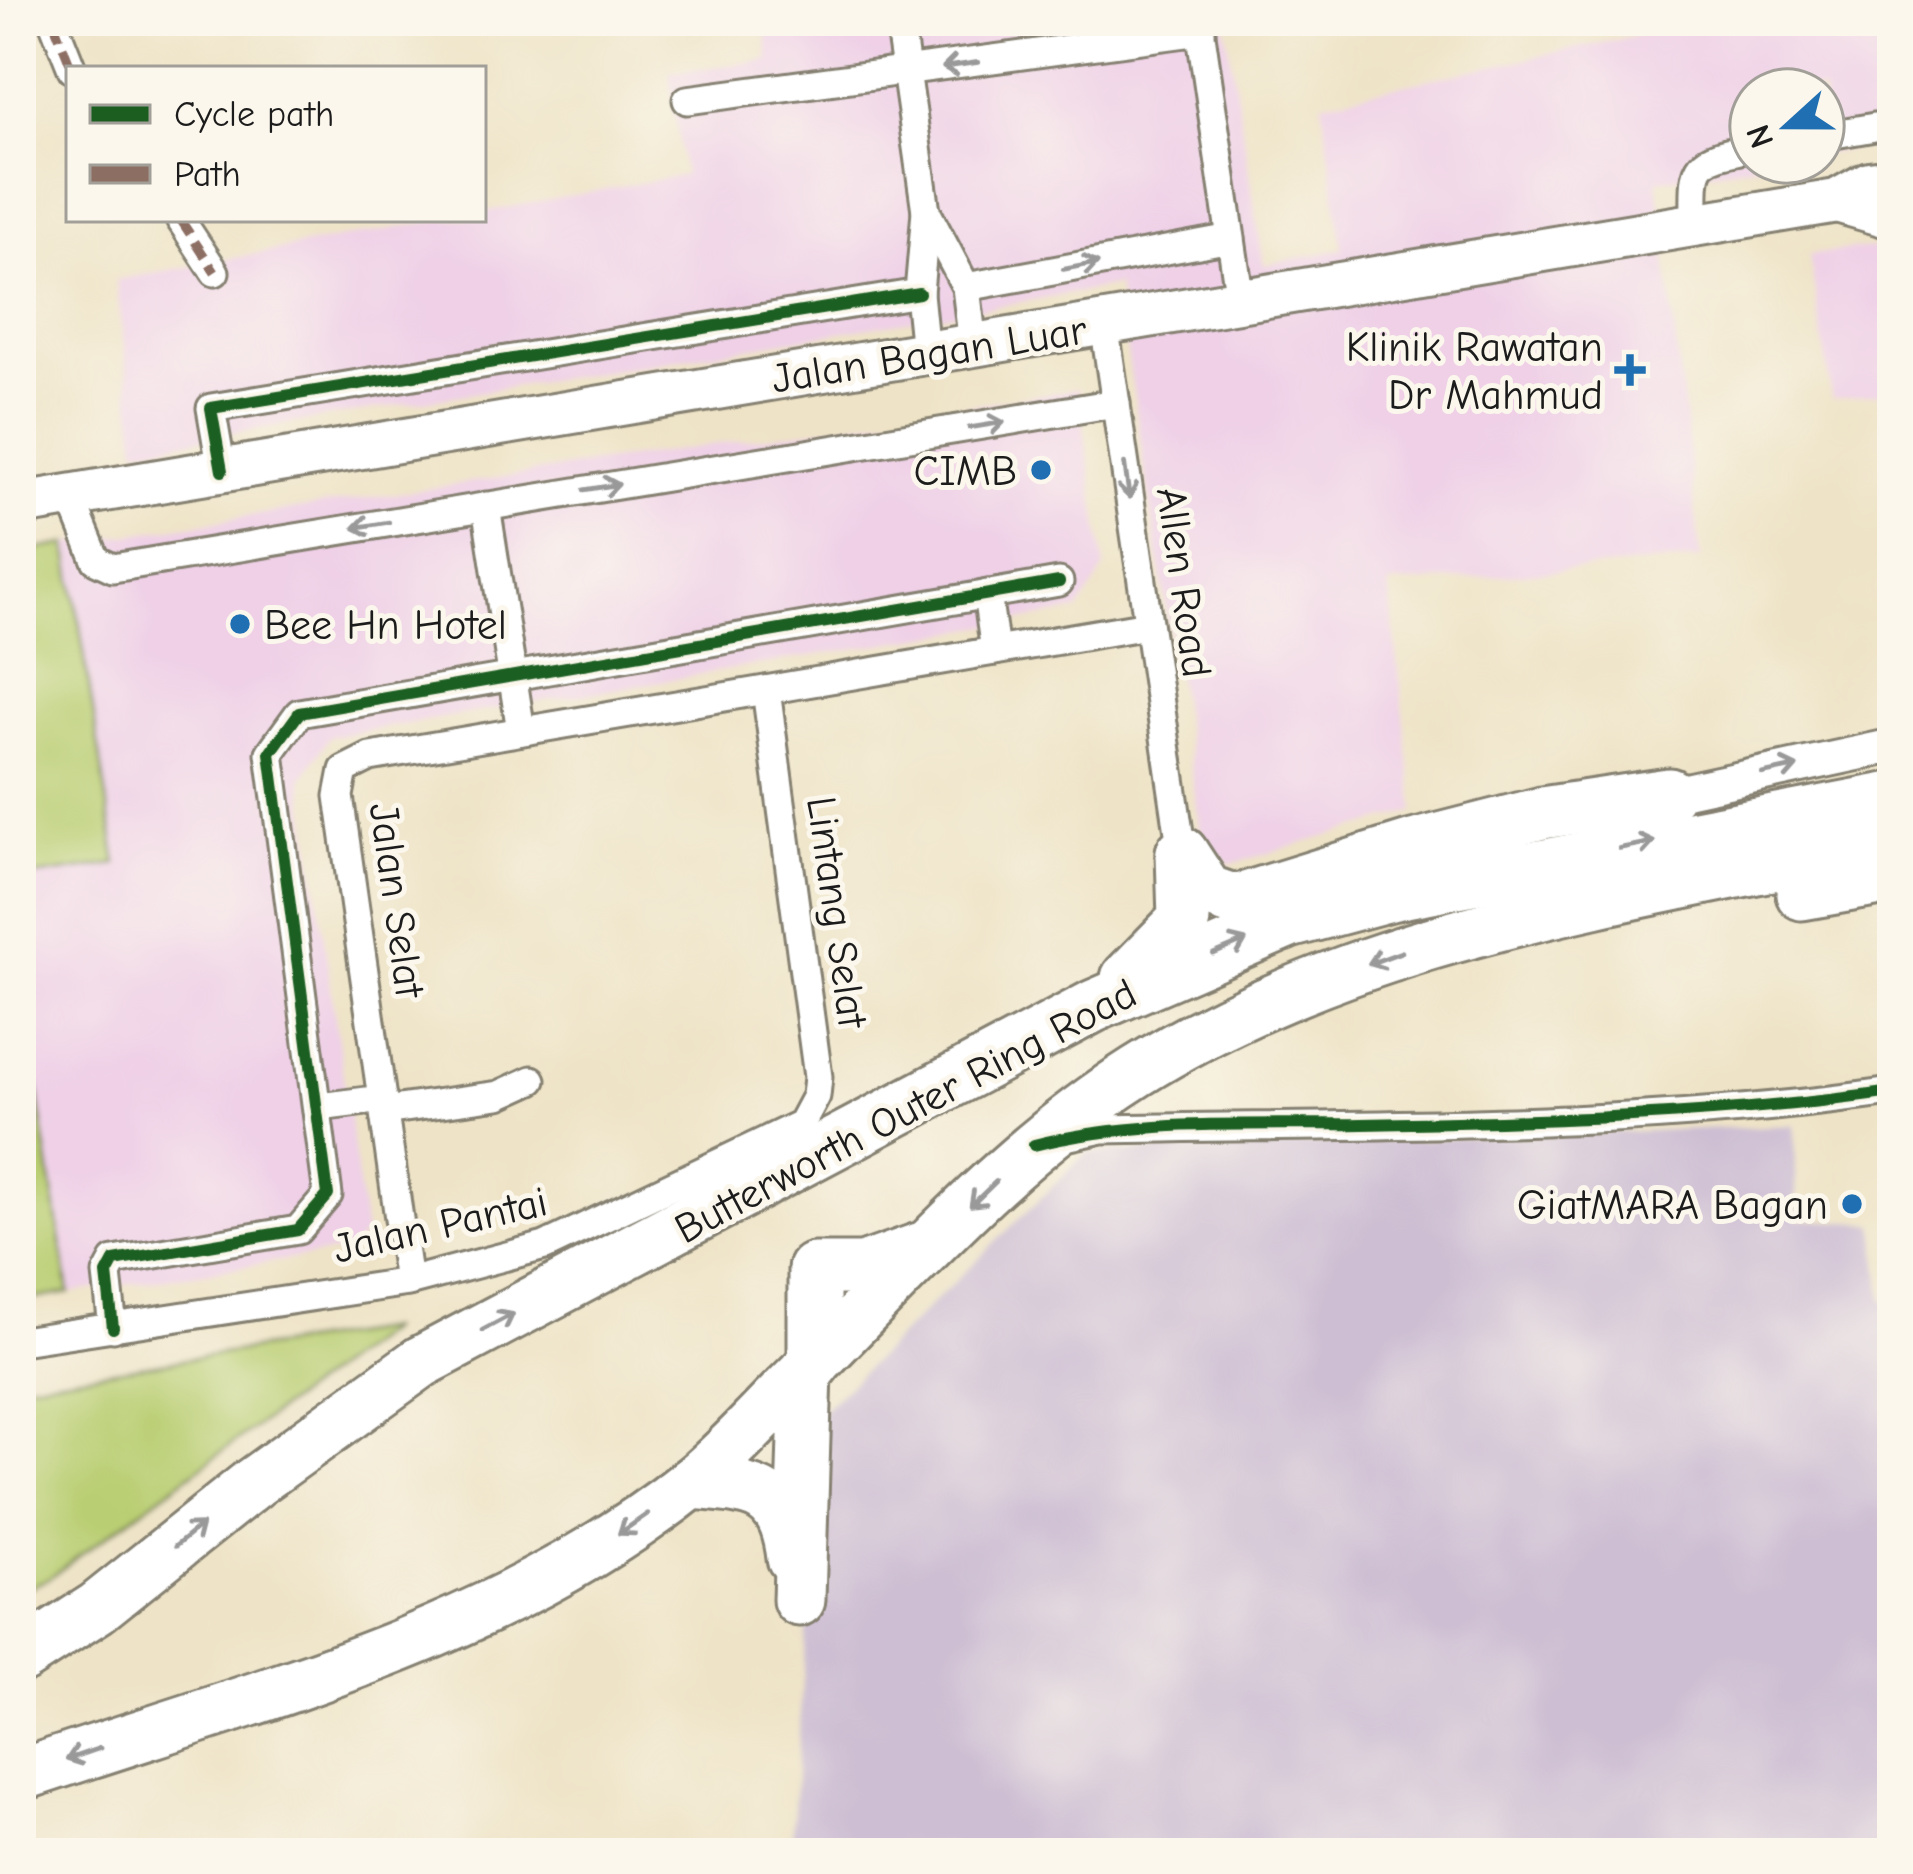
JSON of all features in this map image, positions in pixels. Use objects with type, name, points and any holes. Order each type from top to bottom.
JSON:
[{"type":"highway","points":[[1182,853],[1207,891],[1236,901],[1413,846],[1542,813],[1669,794]]},
{"type":"highway","points":[[1288,922],[1421,869],[1669,794]]},
{"type":"highway","name":"Butterworth Outer Ring Road","points":[[21,1657],[97,1608],[256,1481],[421,1362],[1094,1006],[1288,922],[1477,876],[1892,798]]},
{"type":"highway","name":"Butterworth Outer Ring Road","points":[[21,1775],[370,1659],[448,1628],[550,1577],[691,1483],[1034,1145],[1138,1071],[1264,1004],[1395,954],[1498,926],[1892,840]]},
{"type":"highway","points":[[1094,1006],[1177,934],[1186,907],[1182,853]]},
{"type":"highway","points":[[1498,926],[1623,920],[1892,878]]},
{"type":"highway","points":[[691,1483],[747,1488],[774,1502],[789,1526],[799,1600],[810,1368]]},
{"type":"main road","name":"Jalan Bagan Luar","points":[[21,504],[1837,201],[1869,183],[1892,180]]},
{"type":"main road","name":"Jalan Bagan Luar","points":[[1837,201],[1892,217]]},
{"type":"street","points":[[53,21],[71,66]]},
{"type":"street","points":[[899,21],[926,211],[919,293],[925,353]]},
{"type":"street","points":[[687,100],[1200,26],[1240,301]]},
{"type":"street","points":[[1847,132],[1892,124]]},
{"type":"street","points":[[1695,225],[1699,166],[1708,156],[1727,152]]},
{"type":"street","points":[[926,211],[966,287],[973,345]]},
{"type":"street","points":[[182,222],[215,272]]},
{"type":"street","points":[[966,287],[1232,238]]},
{"type":"street","points":[[222,470],[211,408],[919,293]]},
{"type":"street","name":"Allen Road","points":[[1104,323],[1182,853]]},
{"type":"street","points":[[70,496],[97,560],[113,568],[1116,404]]},
{"type":"street","points":[[486,506],[521,730]]},
{"type":"street","points":[[113,1328],[107,1274],[114,1261],[305,1225],[330,1187],[272,745],[309,708],[1059,582]]},
{"type":"street","points":[[987,594],[995,651]]},
{"type":"street","name":"Jalan Selat","points":[[408,1282],[339,796],[344,770],[370,757],[1148,625]]},
{"type":"street","name":"Lintang Selat","points":[[766,690],[818,1077],[810,1112],[788,1135]]},
{"type":"street","points":[[1669,794],[1892,746]]},
{"type":"street","points":[[319,1107],[499,1095],[532,1080]]},
{"type":"street","points":[[1034,1145],[1102,1129],[1437,1123],[1802,1105],[1892,1092]]},
{"type":"street","name":"Jalan Pantai","points":[[21,1342],[408,1282],[584,1232],[788,1135]]},
{"type":"shaded area","points":[[765,21],[1225,21],[1264,265],[1343,249],[1322,102],[1705,21],[1892,21],[1892,144],[1847,151],[1847,66],[1727,66],[1727,169],[1657,180],[1701,559],[1389,585],[1415,811],[1231,864],[1202,841],[1117,286],[137,449],[116,280],[429,222],[486,222],[486,211],[684,175],[669,73],[769,60]]},
{"type":"shaded area","points":[[1892,245],[1892,391],[1832,399],[1809,255]]},
{"type":"shaded area","points":[[1078,389],[1105,568],[1078,611],[329,737],[302,779],[365,1234],[351,1250],[69,1293],[21,986],[21,878],[117,863],[67,544]]},
{"type":"shaded area","points":[[1795,1125],[1797,1219],[1875,1224],[1883,1301],[1892,1301],[1892,1853],[791,1853],[820,1413],[1087,1153]]},
{"type":"green space","points":[[67,544],[117,864],[21,878],[21,552]]},
{"type":"green space","points":[[21,986],[69,1293],[21,1301]]},
{"type":"green space","points":[[389,1329],[49,1578],[21,1591],[21,1384]]},
{"type":"marked path","points":[[53,21],[71,66]]},
{"type":"marked path","points":[[182,222],[215,272]]},
{"type":"cycle path","points":[[222,471],[211,408],[919,293]]},
{"type":"cycle path","points":[[113,1328],[107,1274],[114,1261],[298,1230],[328,1195],[270,753],[299,713],[1059,582]]},
{"type":"cycle path","points":[[1034,1145],[1156,1127],[1628,1116],[1892,1092]]},
{"type":"place","name":"Klinik Rawatan Dr Mahmud","points":[[1630,370]]},
{"type":"place","name":"CIMB","points":[[1041,470]]},
{"type":"place","name":"Bee Hn Hotel","points":[[240,624]]},
{"type":"place","name":"GiatMARA Bagan","points":[[1852,1204]]}]
